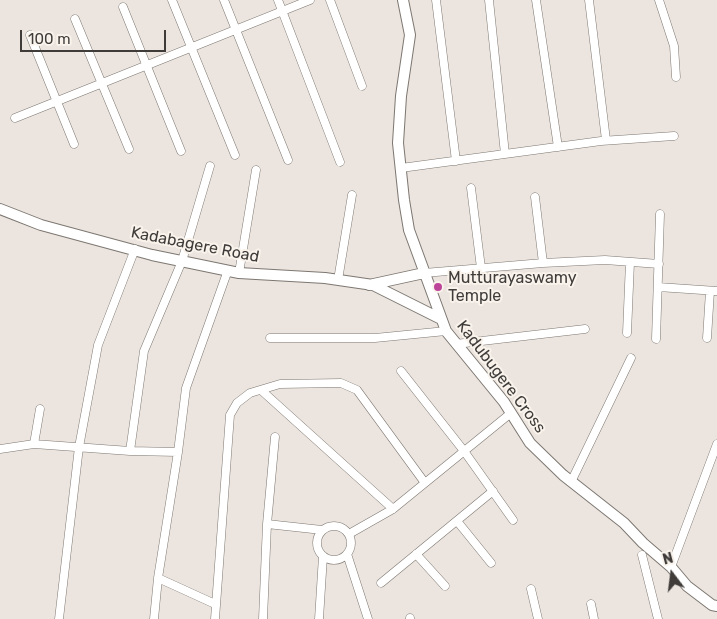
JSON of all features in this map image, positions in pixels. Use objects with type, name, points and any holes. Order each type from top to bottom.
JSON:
[{"type":"street","points":[[172,0],[235,155]]},
{"type":"street","points":[[224,0],[288,160]]},
{"type":"street","points":[[278,0],[340,162]]},
{"type":"street","points":[[15,118],[310,0]]},
{"type":"street","points":[[330,0],[362,86]]},
{"type":"street","name":"Kadubugere Cross","points":[[403,0],[410,35],[401,96],[398,143],[409,230],[446,331],[504,402],[530,443],[571,482],[624,523],[687,586],[717,606]]},
{"type":"street","points":[[436,0],[456,161]]},
{"type":"street","points":[[489,0],[505,154]]},
{"type":"street","points":[[536,0],[558,146]]},
{"type":"street","points":[[589,0],[606,140]]},
{"type":"street","points":[[659,0],[674,46],[676,78]]},
{"type":"street","points":[[123,7],[181,151]]},
{"type":"street","points":[[75,19],[128,149]]},
{"type":"street","points":[[30,36],[74,144]]},
{"type":"street","points":[[401,168],[606,140],[674,136]]},
{"type":"street","points":[[130,451],[144,351],[182,261],[210,166]]},
{"type":"street","points":[[240,273],[256,170]]},
{"type":"street","points":[[471,188],[481,268]]},
{"type":"street","points":[[338,280],[352,195]]},
{"type":"street","points":[[535,197],[543,263]]},
{"type":"street","name":"Kadabagere Road","points":[[0,209],[41,225],[152,255],[240,273],[338,280],[368,285],[406,301],[441,319]]},
{"type":"street","points":[[656,339],[660,214]]},
{"type":"street","points":[[59,619],[79,447],[98,345],[135,249]]},
{"type":"street","points":[[368,285],[424,273],[543,263],[605,260],[659,264]]},
{"type":"street","points":[[627,333],[630,262]]},
{"type":"street","points":[[154,619],[158,578],[186,388],[228,270]]},
{"type":"street","points":[[658,287],[713,291],[707,338]]},
{"type":"street","points":[[456,344],[585,329]]},
{"type":"street","points":[[270,338],[375,338],[446,331]]},
{"type":"street","points":[[571,482],[631,358]]},
{"type":"street","points":[[400,371],[464,451],[513,520]]},
{"type":"street","points":[[215,619],[230,415],[236,403],[250,393],[280,384],[341,384],[357,390],[426,483]]},
{"type":"street","points":[[260,390],[393,509]]},
{"type":"street","points":[[34,444],[40,409]]},
{"type":"street","points":[[349,534],[393,509],[511,413]]},
{"type":"street","points":[[263,619],[267,524],[275,437]]},
{"type":"street","points":[[0,449],[34,444],[130,451],[178,452]]},
{"type":"street","points":[[671,568],[717,444]]},
{"type":"street","points":[[381,582],[493,492]]},
{"type":"street","points":[[456,521],[491,563]]},
{"type":"street","points":[[267,524],[322,530],[332,526],[342,527],[349,534],[351,544],[347,554],[338,560],[332,560],[323,556],[319,551],[317,540],[322,530]]},
{"type":"street","points":[[347,554],[368,619]]},
{"type":"street","points":[[416,554],[445,586]]},
{"type":"street","points":[[642,555],[658,619]]},
{"type":"street","points":[[319,619],[323,556]]},
{"type":"street","points":[[158,578],[215,604]]},
{"type":"street","points":[[531,589],[538,619]]},
{"type":"street","points":[[591,604],[594,619]]},
{"type":"place","name":"Mutturayaswamy Temple","points":[[438,287]]}]
